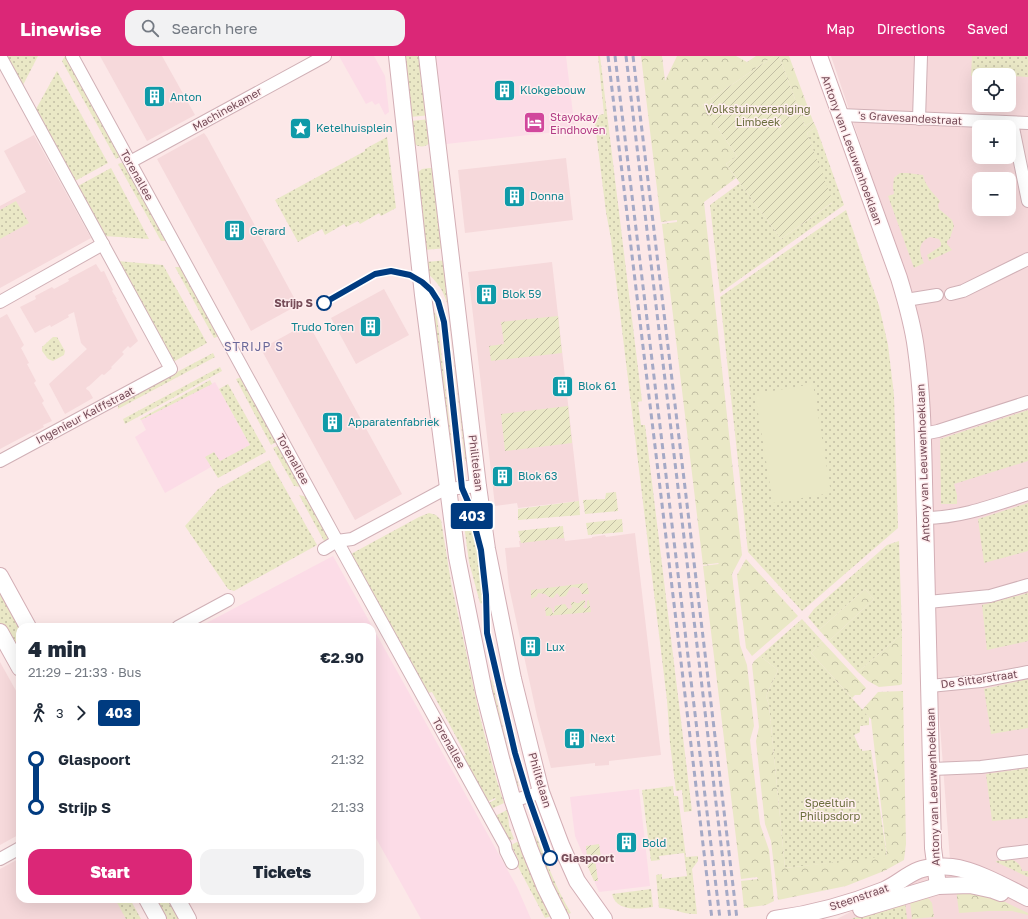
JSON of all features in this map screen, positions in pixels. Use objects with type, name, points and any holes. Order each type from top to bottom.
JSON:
[{"type":"street","points":[[0,56],[103,244],[0,302]]},
{"type":"street","name":"Torenallee","points":[[72,56],[505,845],[506,851],[512,863]]},
{"type":"street","name":"Machinekamer","points":[[130,162],[324,56]]},
{"type":"street","points":[[397,56],[423,295],[457,557],[482,685],[513,802],[545,887],[561,919]]},
{"type":"street","name":"Philitelaan","points":[[427,56],[478,486],[487,549],[514,679],[541,792],[561,846],[577,881],[604,919]]},
{"type":"street","name":"Antony van Leeuwenhoeklaan","points":[[819,56],[906,300],[916,347],[923,434],[933,848],[938,886]]},
{"type":"street","points":[[919,118],[921,56]]},
{"type":"street","name":"'s Gravesandestraat","points":[[840,115],[972,121]]},
{"type":"street","name":"'s Gravesandestraat","points":[[1016,123],[1028,123]]},
{"type":"street","points":[[1016,142],[1028,201]]},
{"type":"street","name":"Ingenieur Kalffstraat","points":[[0,462],[171,369],[103,244]]},
{"type":"street","points":[[951,294],[962,291],[1028,259]]},
{"type":"street","points":[[906,300],[937,295]]},
{"type":"street","points":[[923,434],[938,431],[1028,402]]},
{"type":"street","points":[[324,549],[337,541],[352,539],[437,493],[448,489],[478,486]]},
{"type":"street","points":[[925,518],[940,518],[974,512],[1028,494]]},
{"type":"street","points":[[0,576],[26,623]]},
{"type":"street","points":[[928,602],[990,596],[1028,585]]},
{"type":"street","points":[[185,623],[228,600]]},
{"type":"street","points":[[0,632],[16,661]]},
{"type":"street","name":"De Sitterstraat","points":[[930,686],[981,681],[1028,672]]},
{"type":"street","points":[[932,769],[981,767],[1028,761]]},
{"type":"street","points":[[513,802],[541,792]]},
{"type":"street","points":[[0,858],[16,850]]},
{"type":"street","points":[[1003,854],[1028,851]]},
{"type":"street","name":"Steenstraat","points":[[775,919],[801,915],[861,899],[886,890],[919,870],[935,868],[952,867],[968,870],[1028,898]]},
{"type":"street","name":"Steenstraat","points":[[829,919],[938,886],[970,885],[993,890],[1028,904]]},
{"type":"street","points":[[149,903],[158,919]]},
{"type":"street","points":[[179,903],[188,919]]},
{"type":"shaded area","name":"Anton","points":[[100,56],[162,56],[195,115],[147,141]]},
{"type":"shaded area","points":[[339,56],[374,56],[385,76],[389,112],[385,115],[379,103],[375,105],[372,101],[366,104]]},
{"type":"shaded area","name":"Klokgebouw","points":[[436,56],[566,56],[575,130],[446,144]]},
{"type":"shaded area","points":[[831,56],[1028,56],[1028,919],[837,919],[950,860],[907,282]]},
{"type":"shaded area","name":"Gerard","points":[[204,133],[298,305],[251,331],[157,159]]},
{"type":"shaded area","points":[[34,135],[91,238],[0,288],[0,206],[26,192],[4,151]]},
{"type":"shaded area","name":"Donna","points":[[566,158],[573,220],[465,233],[458,170]]},
{"type":"shaded area","points":[[552,262],[579,501],[518,508],[517,503],[495,506],[468,272]]},
{"type":"shaded area","points":[[96,264],[101,272],[104,271],[113,290],[112,291],[138,341],[130,348],[128,346],[122,352],[124,354],[111,367],[112,368],[104,375],[102,374],[87,387],[86,389],[93,398],[65,414],[49,384],[87,349],[81,343],[74,312],[68,315],[69,317],[51,327],[50,325],[35,333],[20,307],[36,299],[35,296],[52,287],[54,289],[69,281],[68,279]]},
{"type":"shaded area","name":"Trudo Toren","points":[[384,289],[409,335],[356,364],[331,318]]},
{"type":"shaded area","points":[[7,314],[24,345],[21,348],[36,381],[34,383],[44,401],[42,403],[52,421],[43,425],[44,427],[33,433],[32,432],[0,449],[0,318]]},
{"type":"shaded area","name":"Apparatenfabriek","points":[[308,323],[402,494],[355,520],[261,349]]},
{"type":"shaded area","points":[[215,382],[250,445],[165,493],[135,437],[146,430],[141,420]]},
{"type":"shaded area","points":[[635,533],[661,755],[609,761],[609,765],[595,766],[595,763],[551,768],[537,716],[509,587],[505,548],[520,547],[519,541],[564,536],[565,541],[605,535],[606,537]]},
{"type":"shaded area","points":[[333,556],[370,623],[207,623]]},
{"type":"shaded area","points":[[376,633],[517,887],[531,919],[421,919],[376,838]]},
{"type":"shaded area","points":[[0,662],[16,691],[16,836],[0,845]]},
{"type":"shaded area","name":"Bold","points":[[639,789],[650,886],[599,892],[575,836],[570,797]]},
{"type":"shaded area","points":[[16,860],[16,903],[122,903],[131,919],[0,919],[0,869]]},
{"type":"green space","points":[[7,56],[38,56],[23,85]]},
{"type":"green space","points":[[65,56],[121,156],[116,159],[62,61]]},
{"type":"green space","points":[[402,56],[424,56],[431,115],[410,117]]},
{"type":"green space","points":[[598,56],[600,56],[642,401],[638,402],[641,425],[645,425],[692,811],[684,812],[682,790],[676,791],[670,743],[667,700],[611,239],[606,212],[594,116],[604,114]]},
{"type":"green space","points":[[641,56],[662,56],[665,81],[677,56],[736,56],[747,62],[756,56],[774,56],[702,105],[737,156],[726,164],[736,178],[704,202],[742,555],[732,574],[740,645],[747,665],[754,726],[750,740],[760,824],[769,850],[774,901],[766,905],[744,908],[741,881],[758,879],[757,877],[741,879],[703,566],[719,564],[703,565],[662,224],[677,222],[677,220],[661,222]]},
{"type":"green space","name":"Volkstuinvereniging Limbeek","points":[[774,56],[779,56],[805,126],[813,121],[816,127],[807,133],[833,202],[781,239],[726,164],[737,156],[702,105]]},
{"type":"green space","points":[[779,56],[789,56],[813,121],[805,126]]},
{"type":"green space","points":[[972,56],[1028,56],[1028,77],[1016,76],[1016,68],[972,68],[971,76]]},
{"type":"green space","points":[[57,71],[108,163],[75,181],[36,109]]},
{"type":"green space","points":[[431,119],[431,142],[423,146],[414,144],[410,121]]},
{"type":"green space","points":[[816,127],[844,205],[720,293],[710,205],[740,183],[781,239],[832,203],[807,133]]},
{"type":"green space","points":[[387,137],[396,208],[381,216],[379,213],[360,224],[358,221],[346,227],[344,224],[325,235],[322,229],[298,242],[275,200],[365,151],[365,149]]},
{"type":"green space","points":[[124,162],[167,241],[161,241],[118,164]]},
{"type":"green space","points":[[111,168],[149,239],[104,236],[78,186]]},
{"type":"green space","points":[[433,168],[447,248],[424,250],[417,173],[422,169]]},
{"type":"green space","points":[[900,173],[923,175],[928,186],[940,201],[938,205],[939,209],[952,220],[954,226],[950,238],[947,241],[947,244],[952,250],[929,261],[927,255],[941,246],[939,239],[930,237],[923,242],[920,248],[924,263],[914,268],[888,196],[894,194],[894,178]]},
{"type":"green space","points":[[16,201],[29,223],[0,239],[0,210]]},
{"type":"green space","points":[[846,210],[879,306],[888,345],[894,395],[898,528],[802,611],[748,552],[720,297]]},
{"type":"green space","points":[[448,260],[470,461],[465,461],[448,305],[440,288],[428,274],[426,262]]},
{"type":"green space","points":[[117,261],[163,265],[207,343],[173,362]]},
{"type":"green space","points":[[175,267],[182,267],[220,336],[214,338]]},
{"type":"green space","points":[[431,305],[437,317],[454,462],[449,462]]},
{"type":"green space","points":[[558,316],[562,353],[491,361],[489,346],[504,344],[501,322]]},
{"type":"green space","points":[[53,337],[57,337],[65,351],[64,355],[53,361],[48,359],[42,351],[42,347]]},
{"type":"green space","points":[[213,353],[215,357],[118,409],[118,406],[122,401]]},
{"type":"green space","points":[[220,367],[222,371],[125,424],[123,419]]},
{"type":"green space","points":[[242,377],[278,441],[271,445],[236,379]]},
{"type":"green space","points":[[210,380],[212,384],[141,420],[140,419]]},
{"type":"green space","points":[[228,384],[266,452],[218,478],[205,457],[214,452],[220,461],[250,445],[219,389]]},
{"type":"green space","points":[[813,384],[831,493],[773,503],[755,394]]},
{"type":"green space","points":[[568,406],[572,443],[505,451],[501,414]]},
{"type":"green space","points":[[1028,410],[1028,461],[954,484],[957,495],[957,504],[941,504],[940,439]]},
{"type":"green space","points":[[279,445],[302,487],[294,486],[273,448]]},
{"type":"green space","points":[[269,460],[317,545],[234,591],[228,589],[185,526],[218,489]]},
{"type":"green space","points":[[616,492],[618,511],[585,514],[583,500],[605,499],[606,493]]},
{"type":"green space","points":[[299,495],[308,497],[328,535],[327,539],[324,541]]},
{"type":"green space","points":[[579,501],[580,515],[518,520],[518,509]]},
{"type":"green space","points":[[1028,503],[1028,551],[984,563],[978,519]]},
{"type":"green space","points":[[465,504],[467,505],[477,549],[482,604],[480,603],[469,562],[464,525]]},
{"type":"green space","points":[[429,513],[436,515],[441,520],[451,582],[480,717],[504,803],[491,809],[489,803],[496,799],[495,798],[487,802],[462,757],[466,755],[432,692],[428,693],[351,554]]},
{"type":"green space","points":[[622,519],[623,532],[588,535],[586,523]]},
{"type":"green space","points":[[563,526],[564,538],[521,543],[518,531]]},
{"type":"green space","points":[[899,541],[902,634],[858,672],[829,641],[874,599],[865,589],[819,630],[808,617],[814,609],[887,545]]},
{"type":"green space","points":[[746,559],[798,616],[752,656],[746,648],[737,575]]},
{"type":"green space","points":[[0,582],[18,623],[16,623],[16,655],[0,626]]},
{"type":"green space","points":[[587,583],[589,594],[582,594],[579,588],[573,587],[570,588],[566,596],[560,597],[557,593],[553,598],[545,594],[538,593],[537,596],[531,599],[531,590]]},
{"type":"green space","points":[[865,589],[874,599],[829,641],[819,630]]},
{"type":"green space","points":[[1028,593],[1028,641],[987,650],[982,605]]},
{"type":"green space","points":[[585,600],[585,605],[583,606],[584,608],[587,608],[587,601],[589,600],[591,612],[546,616],[545,607],[551,608],[554,613],[555,606],[565,604],[568,609],[572,608],[572,602],[579,603]]},
{"type":"green space","name":"Speeltuin Philipsdorp","points":[[802,619],[822,641],[811,653],[869,717],[869,725],[860,726],[860,732],[854,735],[862,751],[871,750],[887,857],[785,868],[769,705],[766,696],[778,670],[760,656]]},
{"type":"green space","points":[[902,634],[902,684],[879,687],[868,681],[858,672]]},
{"type":"green space","points":[[822,641],[866,688],[860,695],[855,695],[852,698],[811,653]]},
{"type":"green space","points":[[760,656],[778,670],[766,696],[769,705],[785,868],[887,856],[871,719],[862,710],[878,692],[903,691],[906,844],[904,860],[884,871],[846,886],[778,900],[771,841],[765,824],[756,741],[759,727],[752,665]]},
{"type":"green space","points":[[1028,679],[1028,728],[991,734],[984,689]]},
{"type":"green space","points":[[492,680],[509,754],[519,786],[517,787],[489,681]]},
{"type":"green space","points":[[1028,768],[1028,818],[992,821],[986,774]]},
{"type":"green space","points":[[673,786],[674,796],[678,796],[686,857],[698,856],[698,861],[692,869],[697,914],[659,908],[656,875],[662,874],[662,879],[687,876],[684,853],[659,856],[660,860],[651,861],[642,790]]},
{"type":"green space","points":[[507,810],[509,826],[514,839],[509,841],[495,816]]},
{"type":"green space","points":[[536,836],[556,885],[571,913],[565,914],[532,838]]},
{"type":"green space","points":[[519,841],[552,916],[545,918],[515,861],[518,859],[511,845]]},
{"type":"green space","points":[[599,844],[601,858],[595,859],[598,881],[594,881],[585,860],[587,859],[586,846]]},
{"type":"green space","points":[[1010,859],[1021,866],[1022,871],[1028,871],[1028,877],[996,862]]},
{"type":"green space","points":[[651,889],[653,907],[647,908],[635,909],[623,907],[614,900],[612,894]]},
{"type":"green space","points":[[956,889],[995,897],[1028,913],[1028,915],[1012,911],[959,913]]},
{"type":"green space","points":[[925,894],[932,903],[934,917],[912,919],[910,901]]},
{"type":"green space","points":[[905,901],[907,919],[851,919]]},
{"type":"green space","points":[[117,903],[132,903],[141,919],[126,919]]},
{"type":"green space","points":[[152,903],[175,903],[184,919],[161,919]]},
{"type":"railway","points":[[608,56],[712,919]]},
{"type":"railway","points":[[615,56],[720,919]]},
{"type":"railway","points":[[626,56],[730,919]]},
{"type":"railway","points":[[633,56],[737,919]]},
{"type":"bus line","name":"403","points":[[324,303],[375,274],[391,271],[410,275],[422,282],[431,290],[438,301],[444,322],[462,488],[469,504],[481,550],[486,595],[487,633],[515,753],[540,832],[550,858]]},
{"type":"place","name":"Klokgebouw","points":[[505,90]]},
{"type":"place","name":"Anton","points":[[154,97]]},
{"type":"place","name":"Stayokay Eindhoven","points":[[534,123]]},
{"type":"place","name":"Ketelhuisplein","points":[[300,128]]},
{"type":"place","name":"Donna","points":[[515,196]]},
{"type":"place","name":"Gerard","points":[[235,231]]},
{"type":"place","name":"Blok 59","points":[[486,294]]},
{"type":"place","name":"Strijp S","points":[[324,303]]},
{"type":"place","name":"Trudo Toren","points":[[370,327]]},
{"type":"place","name":"Blok 61","points":[[562,386]]},
{"type":"place","name":"Apparatenfabriek","points":[[332,422]]},
{"type":"place","name":"Blok 63","points":[[503,476]]},
{"type":"place","name":"Lux","points":[[531,647]]},
{"type":"place","name":"Next","points":[[574,738]]},
{"type":"place","name":"Bold","points":[[626,843]]},
{"type":"place","name":"Glaspoort","points":[[550,858]]},
{"type":"district","name":"STRIJP S","points":[[254,347]]}]
